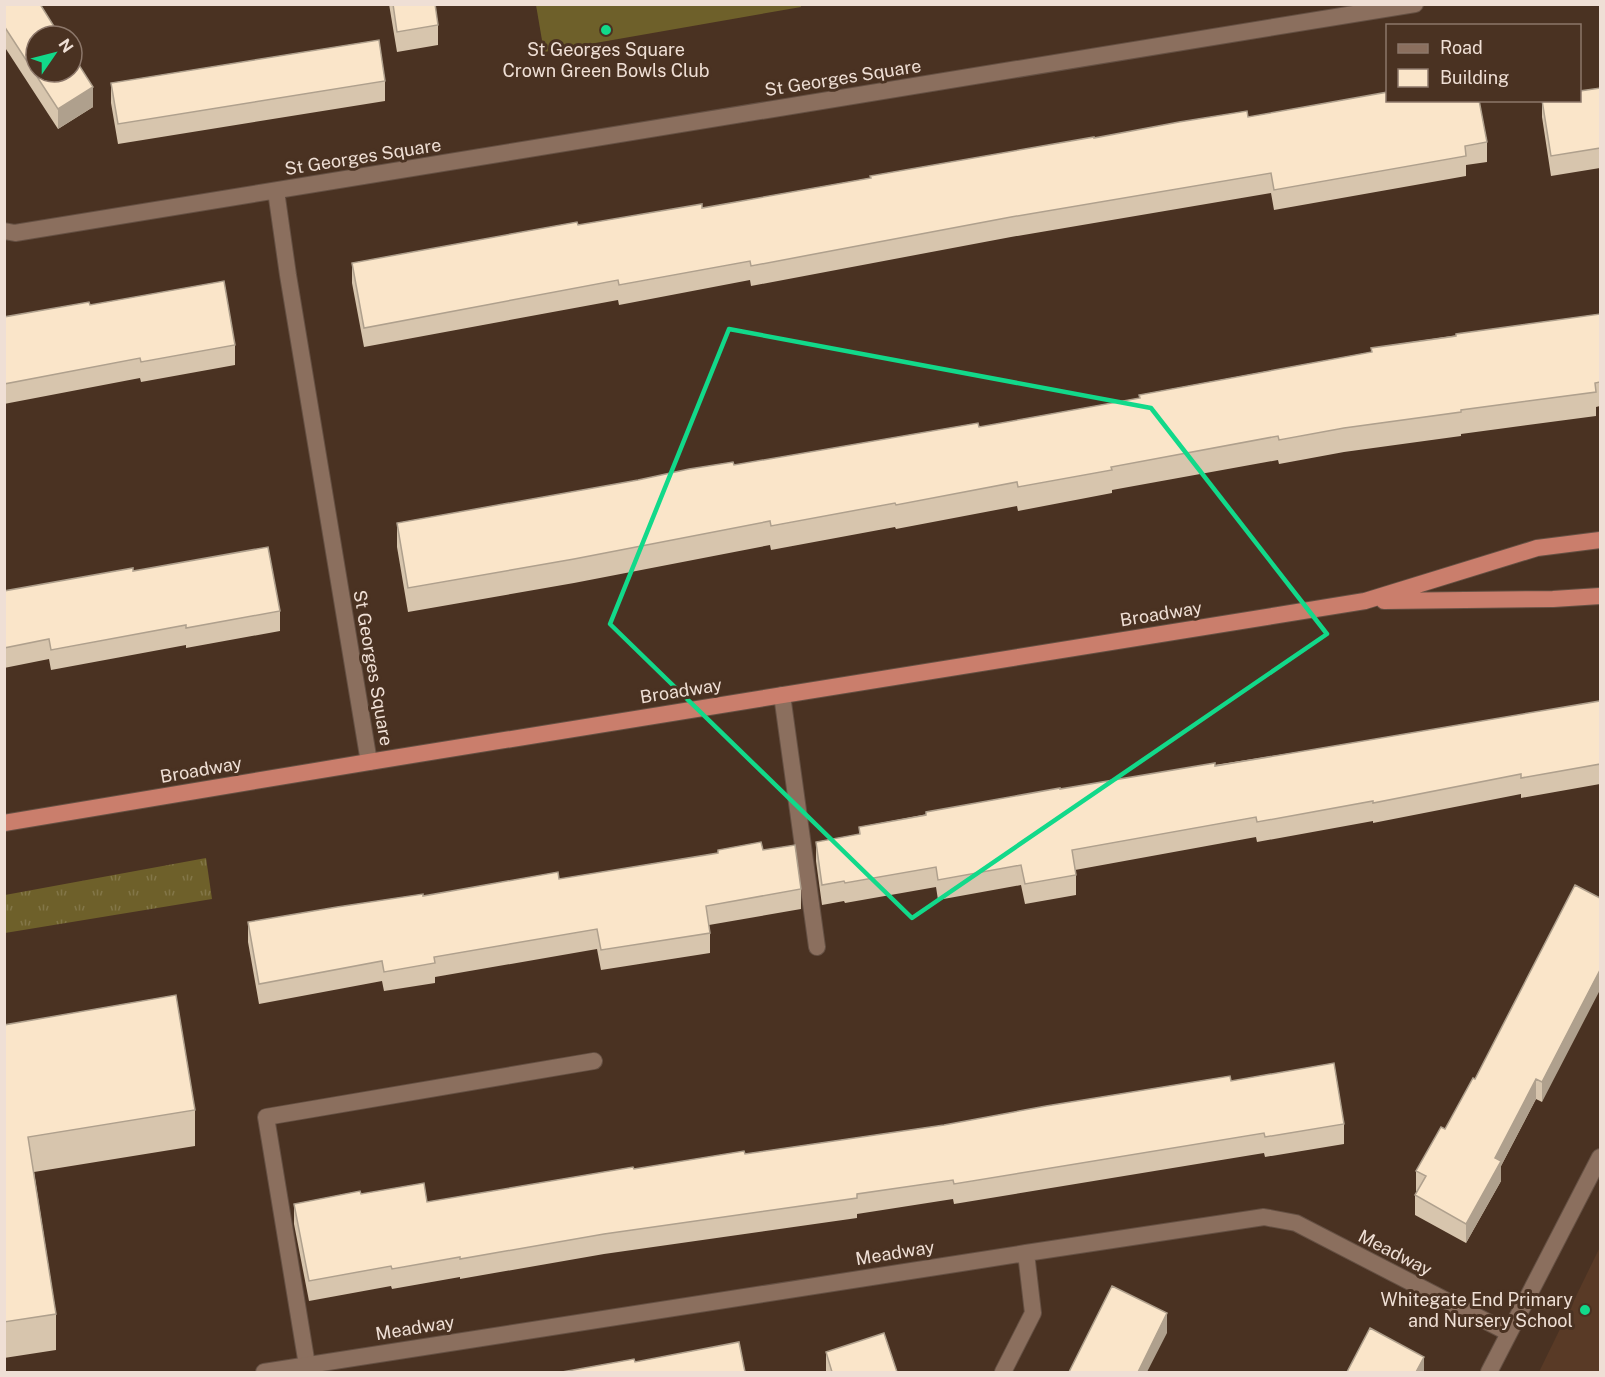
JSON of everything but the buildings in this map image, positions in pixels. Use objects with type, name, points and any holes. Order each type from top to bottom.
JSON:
[{"type":"highway","name":"Broadway","points":[[4,823],[1365,601],[1537,548],[1600,540]]},
{"type":"highway","name":"Broadway","points":[[1365,601],[1553,599],[1600,596]]},
{"type":"street","name":"St Georges Square","points":[[4,231],[15,233],[1415,4]]},
{"type":"street","name":"St Georges Square","points":[[276,191],[369,762]]},
{"type":"street","points":[[782,695],[817,947]]},
{"type":"street","points":[[306,1365],[266,1117],[594,1061]]},
{"type":"street","points":[[1489,1372],[1600,1157]]},
{"type":"street","name":"Meadway","points":[[264,1372],[1264,1217],[1296,1223],[1509,1333]]},
{"type":"street","points":[[1003,1372],[1033,1313],[1026,1253]]},
{"type":"highlighted area","points":[[729,329],[1151,408],[1327,634],[912,918],[610,624]]},
{"type":"shaded area","name":"Whitegate End Primary and Nursery School","points":[[1600,1247],[1600,1372],[1539,1372]]},
{"type":"green space","name":"St Georges Square Crown Green Bowls Club","points":[[800,4],[801,7],[544,52],[536,5]]},
{"type":"green space","points":[[206,858],[212,899],[5,933],[5,895]]},
{"type":"place","name":"St Georges Square Crown Green Bowls Club","points":[[606,30]]},
{"type":"place","name":"Whitegate End Primary and Nursery School","points":[[1585,1310]]}]
